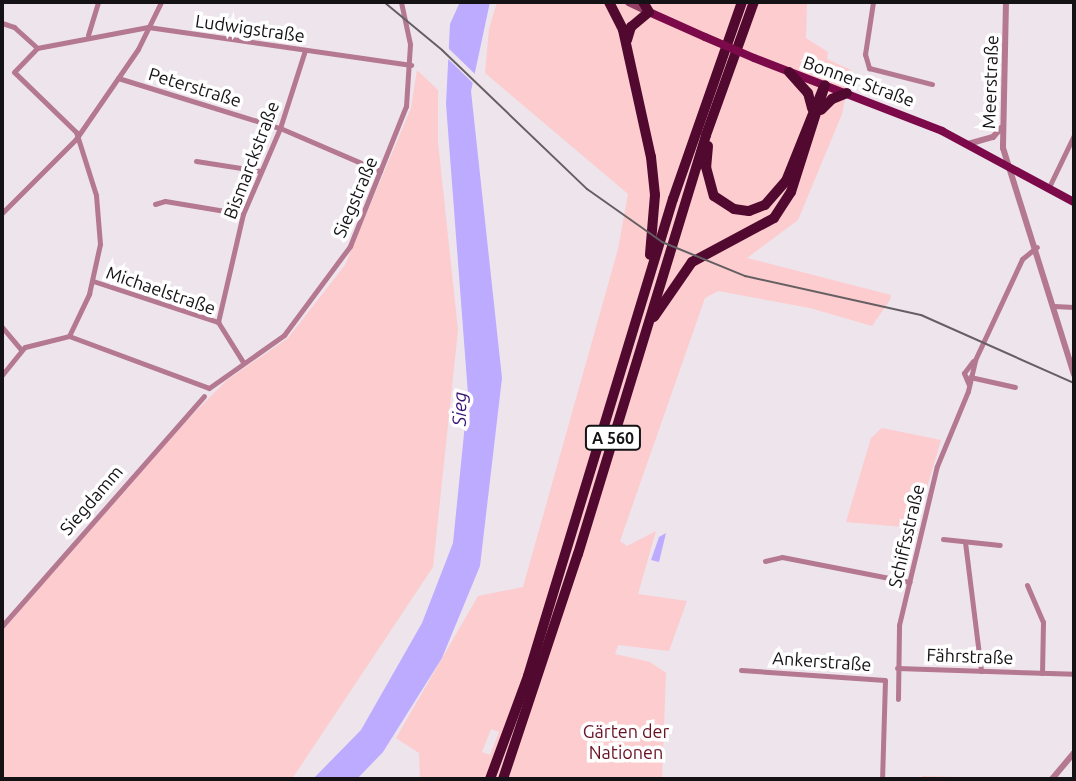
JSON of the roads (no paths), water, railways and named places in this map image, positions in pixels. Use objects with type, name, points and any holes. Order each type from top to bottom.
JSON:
[{"type":"highway","points":[[609,2],[627,47],[653,176],[654,225],[643,293]]},
{"type":"highway","points":[[627,47],[631,27],[649,12],[643,2]]},
{"type":"highway","name":"A 560","points":[[491,779],[539,639],[643,293],[742,2]]},
{"type":"highway","name":"A 560","points":[[503,779],[721,95],[754,2]]},
{"type":"highway","points":[[789,72],[808,93],[817,109]]},
{"type":"highway","points":[[643,338],[670,288],[692,262],[774,218],[791,192],[825,85]]},
{"type":"highway","points":[[721,95],[706,166],[714,195],[734,209],[749,211],[778,195],[817,109],[847,93]]},
{"type":"main road","name":"Bonner Straße","points":[[628,2],[754,58],[847,93],[968,144],[1007,162],[1074,201]]},
{"type":"street","points":[[88,35],[98,2]]},
{"type":"street","points":[[2,213],[78,136],[118,78],[162,2]]},
{"type":"street","name":"Siegstraße","points":[[209,388],[243,362],[279,340],[317,295],[350,246],[406,106],[411,65],[401,2]]},
{"type":"street","points":[[873,2],[865,54],[869,68],[932,84]]},
{"type":"street","name":"Meerstraße","points":[[1006,2],[1002,126],[1007,162],[1037,247],[1074,374]]},
{"type":"street","points":[[2,23],[14,27],[37,48],[14,72],[53,105],[78,136],[90,167],[99,219],[100,244],[93,281],[69,336]]},
{"type":"street","name":"Ludwigstraße","points":[[37,48],[88,35],[148,27],[411,65]]},
{"type":"street","name":"Bismarckstraße","points":[[218,322],[243,214],[280,128],[305,50]]},
{"type":"street","name":"Peterstraße","points":[[118,78],[280,128],[380,171]]},
{"type":"street","points":[[968,144],[993,137],[1002,126]]},
{"type":"street","points":[[1049,187],[1074,135]]},
{"type":"street","points":[[196,161],[260,171]]},
{"type":"street","points":[[155,204],[165,201],[243,214]]},
{"type":"street","points":[[969,385],[964,373],[975,360],[1022,259],[1037,247]]},
{"type":"street","name":"Michaelstraße","points":[[93,281],[218,322],[243,362]]},
{"type":"street","points":[[1054,306],[1074,307]]},
{"type":"street","points":[[2,327],[22,351]]},
{"type":"street","points":[[2,375],[22,351],[69,336],[202,388],[209,388]]},
{"type":"street","name":"Schiffsstraße","points":[[898,699],[899,625],[937,466],[969,385],[975,360]]},
{"type":"street","points":[[970,377],[1015,387]]},
{"type":"street","points":[[202,388],[204,396]]},
{"type":"street","name":"Siegdamm","points":[[2,626],[209,388]]},
{"type":"street","points":[[943,539],[1000,545]]},
{"type":"street","points":[[964,542],[981,671]]},
{"type":"street","points":[[765,561],[782,557],[910,582]]},
{"type":"street","points":[[1027,585],[1043,622],[1042,673]]},
{"type":"street","name":"Fährstraße","points":[[897,668],[1074,674]]},
{"type":"street","name":"Ankerstraße","points":[[741,670],[885,680],[882,779]]},
{"type":"street","points":[[1052,779],[1074,754]]},
{"type":"tram line","points":[[384,2],[442,50],[587,189],[662,242],[745,276],[921,315],[1074,383]]},
{"type":"water label","name":"Sieg","points":[[460,409]]},
{"type":"park label","name":"Gärten der Nationen","points":[[626,742]]}]
